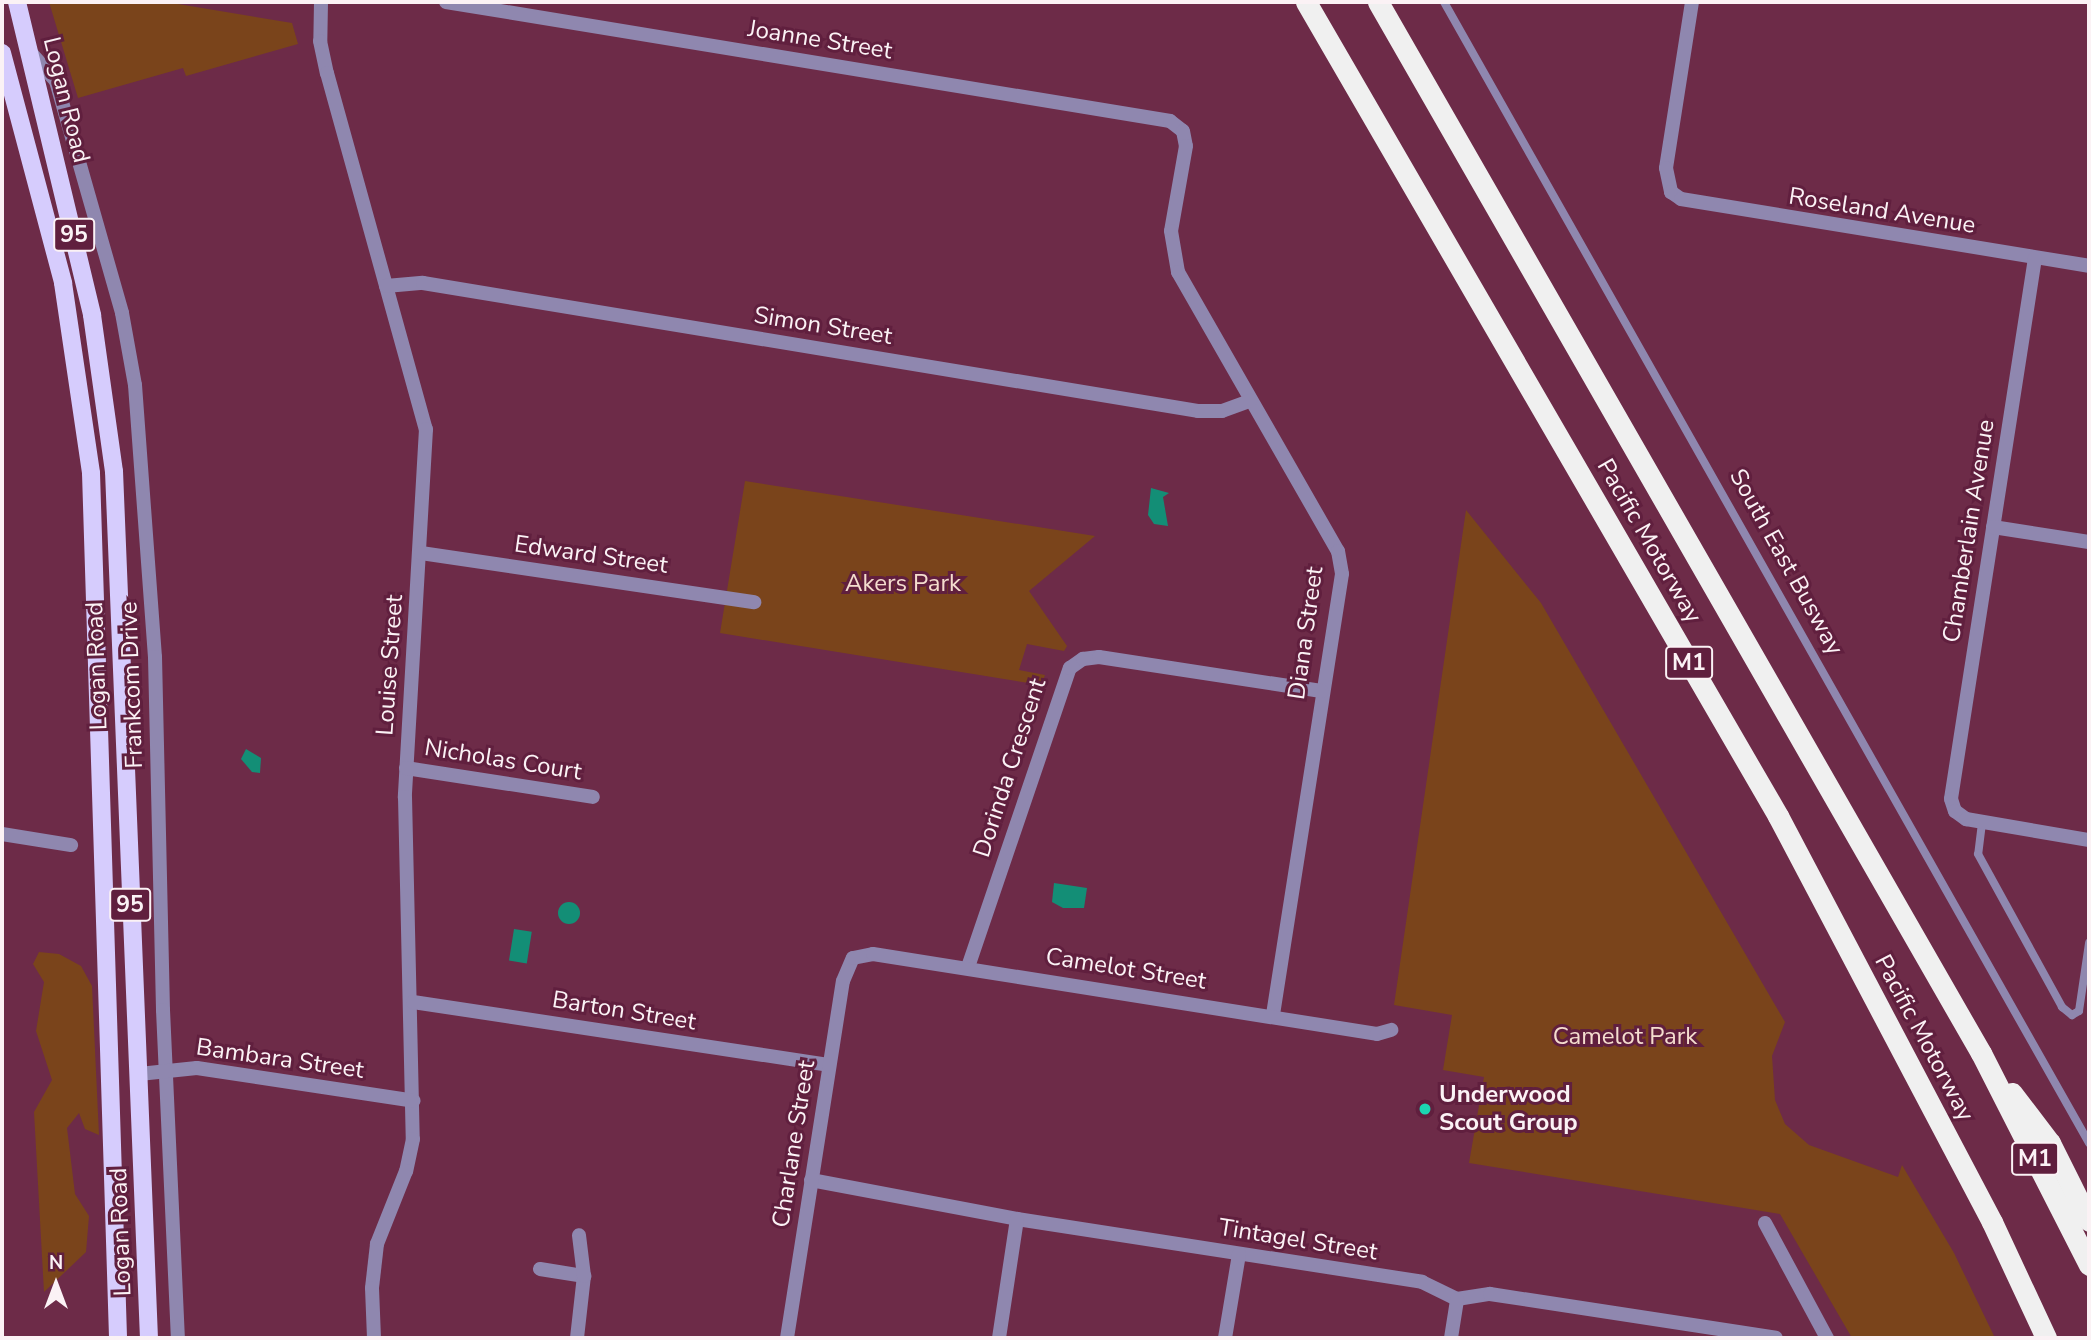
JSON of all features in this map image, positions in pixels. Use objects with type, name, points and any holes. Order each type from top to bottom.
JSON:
[{"type":"highway","name":"Pacific Motorway","points":[[1306,2],[1778,816],[1992,1222],[2046,1338]]},
{"type":"highway","name":"Pacific Motorway","points":[[1378,2],[1981,1053],[2089,1265]]},
{"type":"highway","points":[[1981,1053],[2050,1143],[2089,1222]]},
{"type":"main road","name":"Logan Road","points":[[17,2],[92,315],[110,434],[149,1338]]},
{"type":"main road","name":"Logan Road","points":[[2,53],[63,283],[91,473],[118,1338]]},
{"type":"street","name":"Louise Street","points":[[321,2],[320,41],[327,73],[426,429],[421,553],[406,768],[414,1139],[406,1171],[377,1244],[372,1287],[374,1338]]},
{"type":"street","name":"Joanne Street","points":[[446,2],[1170,121],[1183,131]]},
{"type":"street","name":"Roseland Avenue","points":[[1692,2],[1666,168],[1671,192],[1693,204],[2089,266]]},
{"type":"street","name":"Frankcom Drive","points":[[29,51],[56,81],[122,313],[135,385],[155,657],[177,1338]]},
{"type":"street","name":"Diana Street","points":[[1183,131],[1186,146],[1172,253],[1250,401],[1338,551],[1342,574],[1321,691],[1273,1016]]},
{"type":"street","name":"Chamberlain Avenue","points":[[1982,823],[1955,811],[1951,787],[2035,258]]},
{"type":"street","name":"Simon Street","points":[[386,286],[423,284],[1198,411],[1222,411],[1250,401]]},
{"type":"street","points":[[1993,527],[2089,542]]},
{"type":"street","name":"Edward Street","points":[[421,553],[754,602]]},
{"type":"street","name":"Dorinda Crescent","points":[[968,967],[1070,668],[1099,657],[1321,691]]},
{"type":"street","name":"Nicholas Court","points":[[406,768],[593,797]]},
{"type":"street","points":[[1982,823],[2089,840]]},
{"type":"street","points":[[2,834],[71,845]]},
{"type":"street","name":"Camelot Street","points":[[853,958],[873,954],[1377,1034],[1391,1030]]},
{"type":"street","name":"Charlane Street","points":[[788,1338],[828,1065],[843,981],[853,958]]},
{"type":"street","name":"Barton Street","points":[[413,1002],[828,1065]]},
{"type":"street","name":"Bambara Street","points":[[139,1074],[168,1069],[211,1069],[414,1101]]},
{"type":"street","name":"Tintagel Street","points":[[811,1180],[1017,1219],[1422,1282],[1457,1299]]},
{"type":"street","points":[[999,1338],[1017,1219]]},
{"type":"street","points":[[1765,1223],[1823,1338]]},
{"type":"street","points":[[577,1338],[584,1276],[579,1235]]},
{"type":"street","points":[[1225,1338],[1239,1254]]},
{"type":"street","points":[[540,1269],[584,1276]]},
{"type":"street","points":[[1451,1338],[1457,1299],[1490,1294],[1776,1338]]},
{"type":"lane","name":"South East Busway","points":[[1444,2],[2089,1143]]},
{"type":"lane","points":[[1982,823],[1978,854],[2062,1007],[2072,1015],[2079,1011],[2089,943]]},
{"type":"green space","points":[[49,2],[166,2],[292,23],[298,44],[186,76],[183,68],[78,98]]},
{"type":"green space","name":"Akers Park","points":[[745,481],[1095,536],[1029,591],[1067,646],[1064,651],[1027,644],[1019,670],[1045,675],[1041,685],[720,633]]},
{"type":"green space","name":"Camelot Park","points":[[1466,510],[1541,603],[1785,1022],[1772,1056],[1775,1100],[1785,1124],[1809,1145],[1898,1177],[1902,1165],[1954,1253],[1995,1338],[1852,1338],[1780,1214],[1469,1163],[1484,1077],[1443,1070],[1452,1015],[1394,1005]]},
{"type":"green space","points":[[39,952],[59,954],[81,966],[92,986],[99,1135],[85,1129],[79,1113],[67,1128],[75,1194],[89,1216],[86,1252],[44,1292],[34,1112],[52,1080],[36,1031],[44,982],[33,964]]},
{"type":"shaded area","points":[[1151,488],[1169,493],[1163,497],[1168,526],[1154,524],[1148,515]]},
{"type":"shaded area","points":[[246,749],[261,758],[260,773],[252,772],[241,759]]},
{"type":"shaded area","points":[[1054,883],[1087,888],[1084,908],[1063,908],[1052,902]]},
{"type":"shaded area","points":[[569,902],[577,905],[580,913],[577,921],[569,924],[561,921],[558,913],[561,905]]},
{"type":"shaded area","points":[[514,929],[532,932],[527,963],[509,961]]},
{"type":"place","name":"Underwood Scout Group","points":[[1425,1109]]}]
